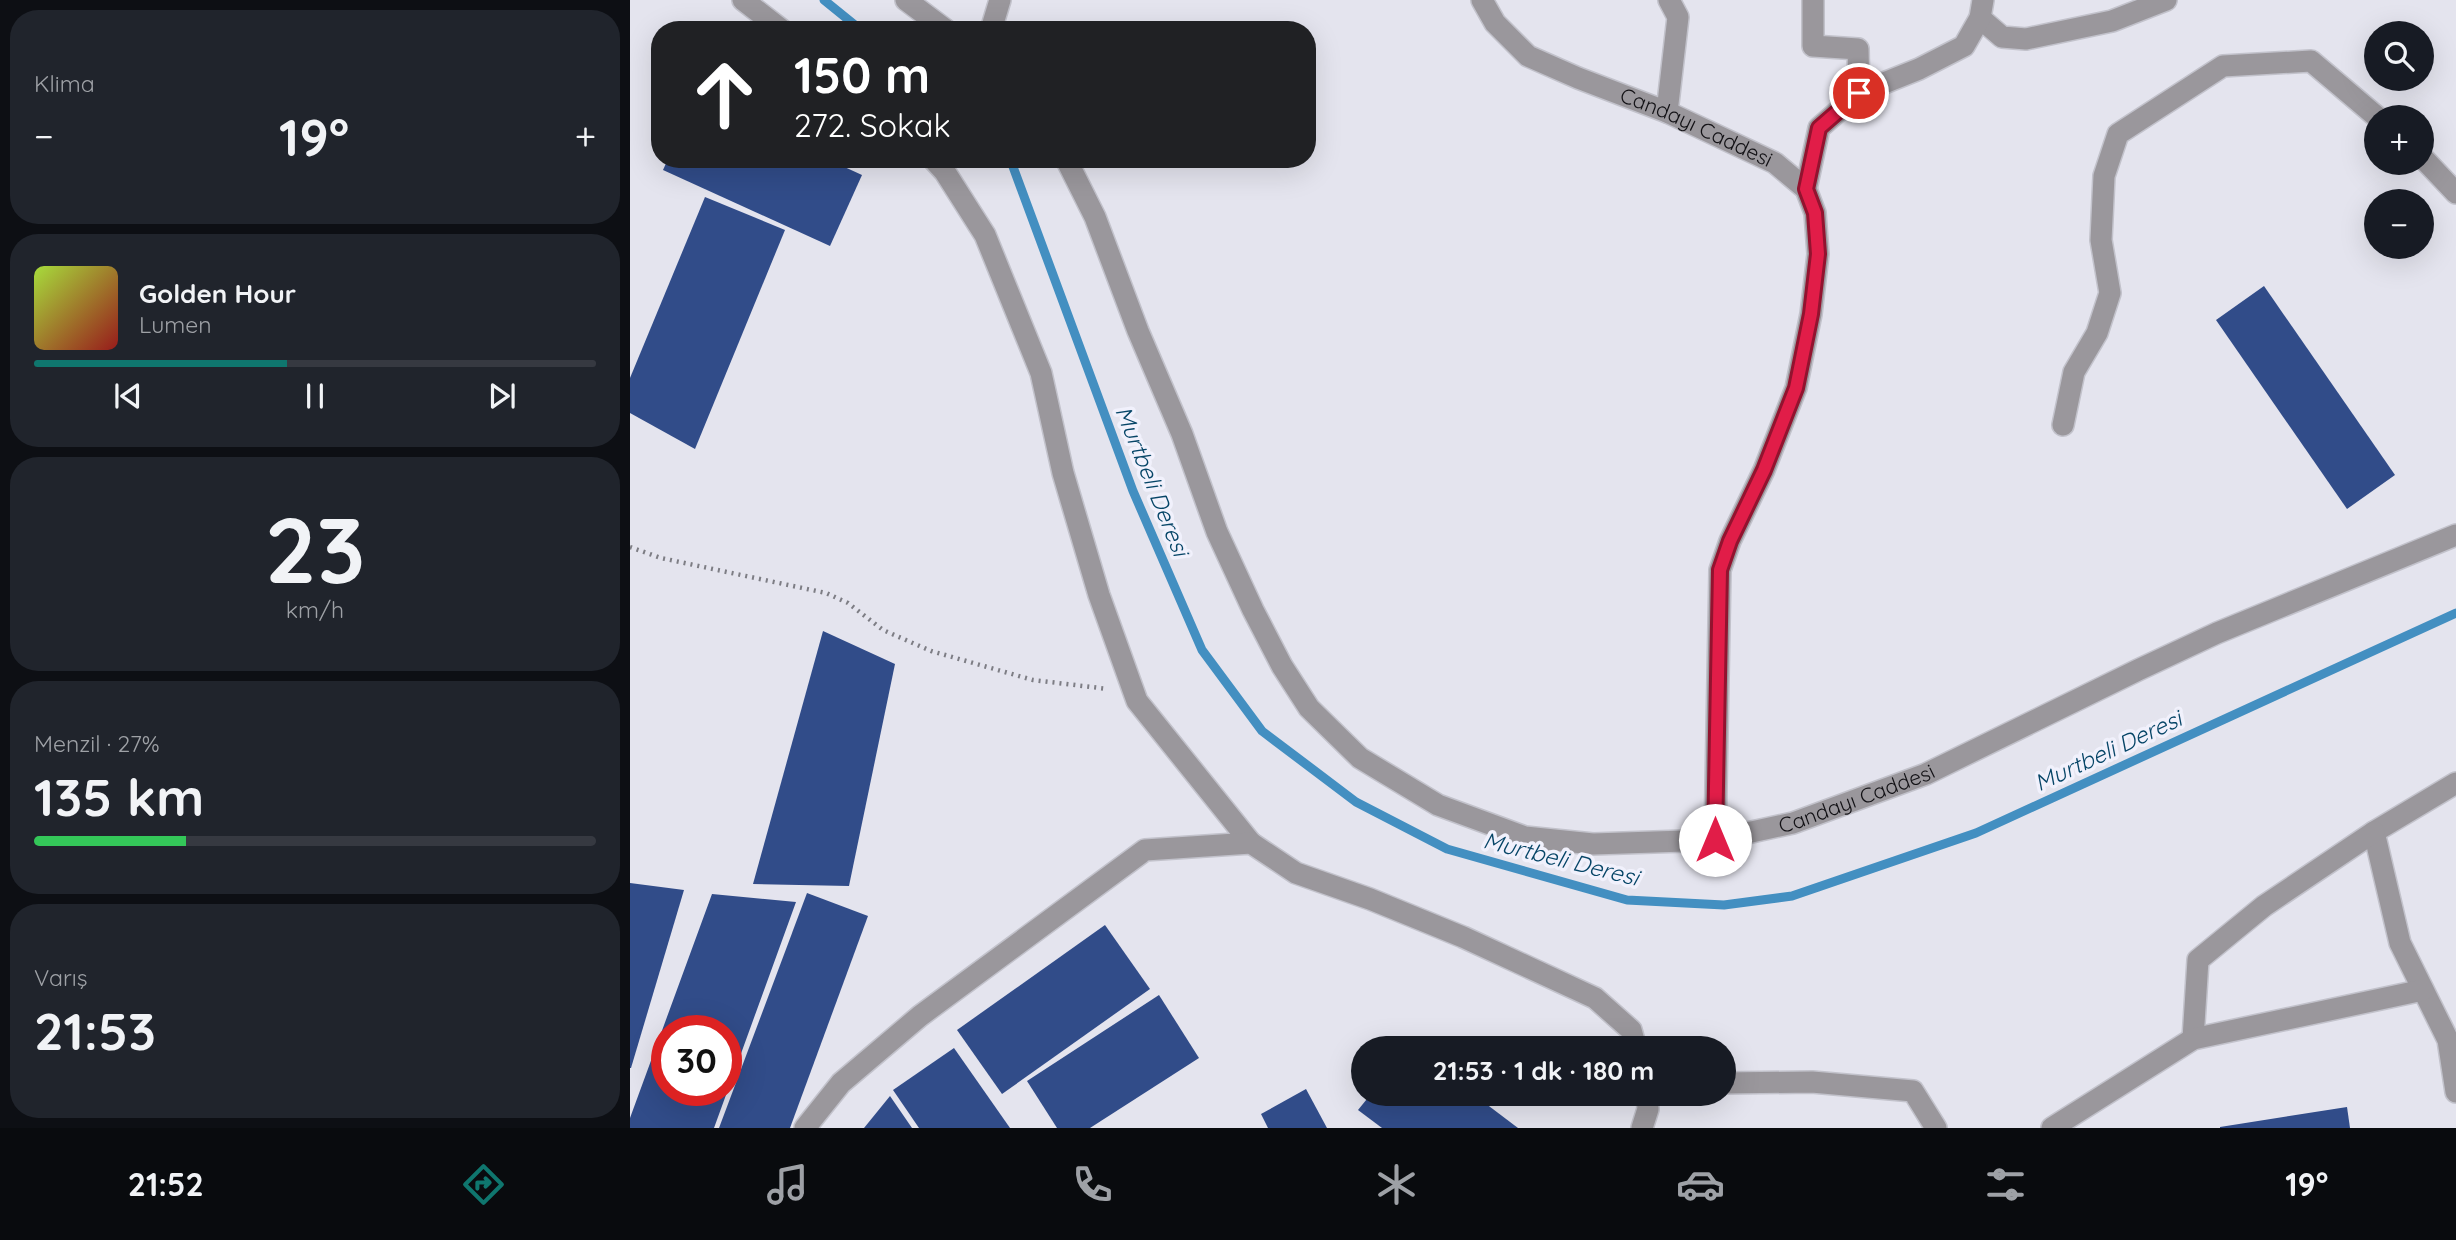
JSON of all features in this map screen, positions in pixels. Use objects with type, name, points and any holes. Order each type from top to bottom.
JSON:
[{"type":"street","points":[[743,0],[770,21]]},
{"type":"street","points":[[906,0],[934,21]]},
{"type":"street","points":[[994,21],[1000,0]]},
{"type":"street","name":"Candayı Caddesi","points":[[1482,0],[1495,23],[1528,56],[1667,112],[1775,163],[1806,189]]},
{"type":"street","points":[[1667,112],[1678,17],[1669,0]]},
{"type":"street","points":[[1813,0],[1813,46],[1858,49],[1859,93]]},
{"type":"street","points":[[1715,840],[1720,570],[1796,388],[1811,314],[1818,254],[1815,213],[1806,189],[1819,128],[1859,93],[1919,69],[1964,46],[1982,9],[2003,37],[2025,39],[2112,21],[2166,0]]},
{"type":"street","points":[[2063,425],[2074,372],[2097,333],[2110,293],[2101,240],[2104,176],[2118,134],[2223,66],[2311,61],[2364,106]]},
{"type":"street","points":[[941,168],[985,235],[1041,373],[1063,472],[1095,583],[1137,701],[1251,843],[1296,873],[1428,923],[1595,998],[1631,1030],[1633,1036]]},
{"type":"street","name":"Candayı Caddesi","points":[[1070,168],[1095,217],[1138,331],[1182,434],[1217,532],[1282,666],[1309,708],[1360,758],[1438,805],[1525,837],[1592,844],[1715,840],[1793,823],[1926,774],[2217,634],[2456,534]]},
{"type":"street","points":[[2434,170],[2456,193]]},
{"type":"street","points":[[2193,1039],[2198,960],[2264,905],[2374,832],[2456,783]]},
{"type":"street","points":[[2374,832],[2400,943],[2448,1040],[2456,1092]]},
{"type":"street","points":[[805,1128],[841,1083],[920,1016],[1145,850],[1251,843]]},
{"type":"street","points":[[2052,1128],[2193,1039],[2423,990]]},
{"type":"street","points":[[1736,1083],[1812,1082],[1913,1091],[1937,1128]]},
{"type":"street","points":[[1642,1128],[1648,1106]]},
{"type":"path","points":[[630,547],[661,558],[826,593],[848,603],[883,630],[931,651],[1034,680],[1111,689],[1137,701]]},
{"type":"building","points":[[847,168],[862,175],[830,246],[663,170]]},
{"type":"building","points":[[705,197],[785,230],[695,449],[630,413],[630,378]]},
{"type":"building","points":[[2264,286],[2395,475],[2347,509],[2216,320]]},
{"type":"building","points":[[823,631],[895,664],[849,886],[753,884]]},
{"type":"building","points":[[630,883],[684,890],[631,1068],[630,1068]]},
{"type":"building","points":[[807,893],[868,916],[790,1128],[719,1128],[727,1106],[742,1106],[742,1067]]},
{"type":"building","points":[[712,894],[796,902],[742,1051],[742,1015],[668,1015]]},
{"type":"building","points":[[1105,925],[1150,989],[1002,1094],[957,1030]]},
{"type":"building","points":[[1159,995],[1199,1058],[1090,1128],[1057,1128],[1027,1081]]},
{"type":"building","points":[[954,1048],[1010,1128],[919,1128],[893,1090]]},
{"type":"building","points":[[651,1061],[651,1106],[722,1106],[714,1128],[630,1128],[630,1118]]},
{"type":"building","points":[[1306,1089],[1327,1128],[1268,1128],[1261,1114]]},
{"type":"building","points":[[890,1096],[912,1128],[864,1128]]},
{"type":"building","points":[[1361,1106],[1489,1106],[1518,1128],[1382,1128],[1358,1110]]},
{"type":"building","points":[[2347,1107],[2350,1128],[2220,1128],[2220,1127]]},
{"type":"waterway","name":"Murtbeli Deresi","points":[[824,0],[850,21]]},
{"type":"waterway","name":"Murtbeli Deresi","points":[[1013,168],[1133,491],[1202,650],[1262,731],[1356,802],[1447,849],[1627,900],[1724,905],[1792,896],[1976,833],[2456,613]]},
{"type":"route","points":[[1715,840],[1720,570],[1796,388],[1811,314],[1818,254],[1815,213],[1806,189],[1819,128],[1859,93]]}]
